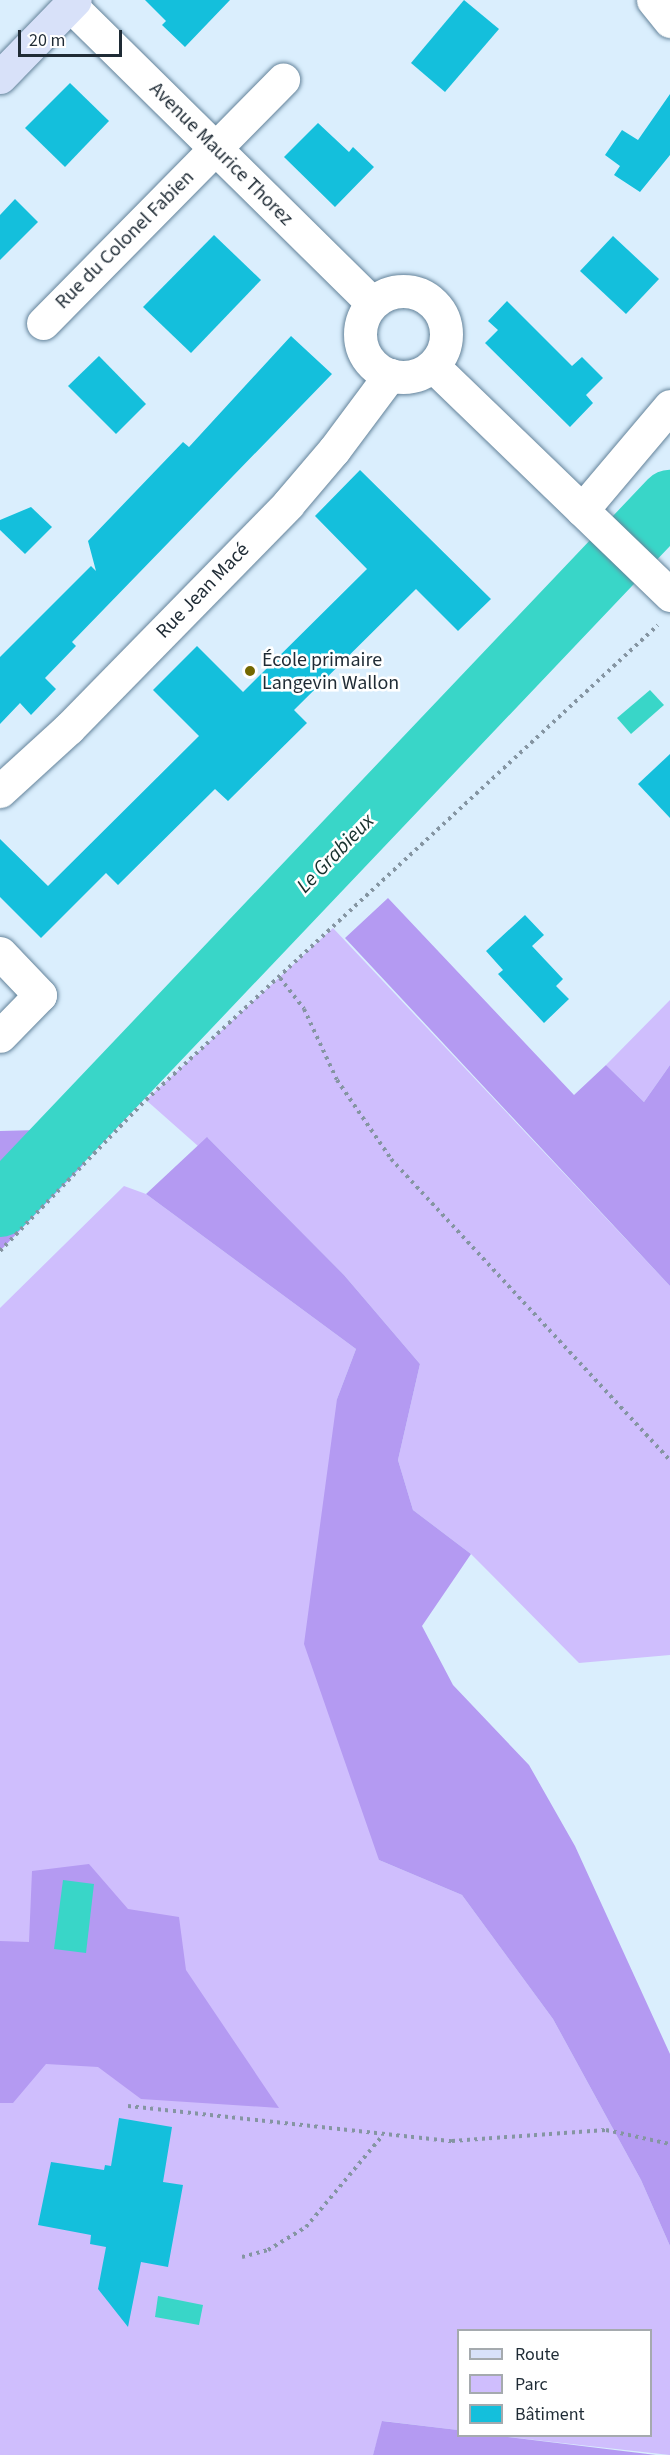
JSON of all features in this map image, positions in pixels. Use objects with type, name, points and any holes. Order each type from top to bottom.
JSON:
[{"type":"main road","points":[[0,77],[72,3]]},
{"type":"street","points":[[653,0],[670,21]]},
{"type":"street","name":"Avenue Maurice Thorez","points":[[72,3],[215,149],[372,303]]},
{"type":"street","name":"Rue du Colonel Fabien","points":[[43,323],[283,80]]},
{"type":"street","points":[[397,291],[423,295],[434,304],[442,315],[446,335],[441,355],[433,366],[412,376],[390,375],[372,363],[361,344],[360,329],[372,303],[397,291]]},
{"type":"street","points":[[433,366],[590,517],[666,603]]},
{"type":"street","name":"Rue Jean Macé","points":[[0,791],[69,728],[288,504],[334,450],[390,375]]},
{"type":"street","points":[[590,517],[670,406]]},
{"type":"street","points":[[0,953],[40,995],[0,1036]]},
{"type":"path","points":[[0,1251],[146,1100],[280,978],[666,603]]},
{"type":"path","points":[[280,978],[304,1009],[337,1080],[391,1160],[670,1460]]},
{"type":"path","points":[[128,2106],[452,2141],[606,2130],[670,2144]]},
{"type":"path","points":[[242,2256],[268,2250],[306,2227],[383,2135]]},
{"type":"green space","points":[[333,928],[670,1286],[670,1655],[579,1663],[471,1554],[413,1510],[398,1460],[420,1364],[344,1275],[208,1138],[198,1146],[146,1100]]},
{"type":"green space","points":[[670,1000],[670,1065],[644,1102],[606,1065]]},
{"type":"green space","points":[[124,1186],[146,1194],[356,1349],[337,1399],[379,1860],[462,1895],[553,2019],[641,2180],[670,2246],[670,2455],[508,2437],[652,2437],[652,2329],[457,2329],[457,2430],[383,2421],[373,2455],[0,2455],[0,1308]]},
{"type":"shaded area","points":[[650,690],[664,705],[631,734],[617,718]]},
{"type":"shaded area","points":[[388,898],[574,1095],[606,1065],[644,1102],[670,1065],[670,1286],[345,938]]},
{"type":"shaded area","points":[[39,1130],[84,1164],[0,1251],[0,1131]]},
{"type":"shaded area","points":[[207,1137],[344,1275],[420,1364],[398,1460],[413,1510],[471,1554],[422,1626],[453,1685],[529,1765],[575,1846],[670,2054],[670,2246],[641,2180],[553,2019],[462,1895],[379,1860],[304,1644],[337,1399],[356,1349],[146,1194]]},
{"type":"shaded area","points":[[89,1864],[128,1909],[179,1917],[186,1970],[279,2108],[141,2099],[98,2067],[46,2064],[13,2103],[0,2103],[0,1941],[29,1942],[32,1871]]},
{"type":"shaded area","points":[[63,1880],[94,1884],[86,1953],[54,1949]]},
{"type":"shaded area","points":[[158,2296],[203,2305],[199,2325],[155,2317]]},
{"type":"shaded area","points":[[382,2421],[457,2430],[457,2437],[507,2437],[656,2455],[373,2455]]},
{"type":"building","points":[[145,0],[230,0],[185,47],[162,25],[166,21]]},
{"type":"building","points":[[464,0],[499,29],[445,92],[411,63]]},
{"type":"building","points":[[70,83],[109,121],[65,167],[25,128]]},
{"type":"building","points":[[670,94],[670,155],[640,192],[614,175],[620,166],[605,155],[622,130],[638,140]]},
{"type":"building","points":[[318,123],[349,152],[353,147],[374,167],[335,207],[284,157]]},
{"type":"building","points":[[15,199],[38,222],[0,260],[0,215]]},
{"type":"building","points":[[214,235],[261,280],[191,353],[143,307]]},
{"type":"building","points":[[613,236],[659,279],[626,314],[580,271]]},
{"type":"building","points":[[507,301],[572,366],[582,357],[603,378],[586,395],[593,403],[570,427],[485,343],[498,330],[488,321]]},
{"type":"building","points":[[291,336],[332,374],[72,642],[76,646],[45,678],[56,689],[31,715],[20,703],[0,724],[0,657],[91,566],[96,571],[88,541],[183,442],[189,447]]},
{"type":"building","points":[[99,356],[146,404],[116,434],[68,386]]},
{"type":"building","points":[[360,470],[491,599],[458,631],[416,589],[294,710],[307,723],[228,801],[215,789],[118,885],[106,873],[41,938],[0,897],[0,839],[48,886],[199,736],[153,690],[197,646],[243,692],[367,569],[315,516]]},
{"type":"building","points":[[31,507],[52,527],[25,554],[0,530],[0,520]]},
{"type":"building","points":[[670,754],[670,818],[638,784]]},
{"type":"building","points":[[525,915],[544,935],[532,946],[563,979],[556,986],[569,999],[544,1023],[498,974],[503,970],[486,951]]},
{"type":"building","points":[[119,2118],[172,2127],[163,2182],[183,2185],[168,2267],[141,2262],[128,2327],[98,2289],[106,2247],[90,2244],[91,2235],[38,2225],[51,2162],[104,2170],[105,2165],[111,2166]]},
{"type":"waterway","name":"Le Grabieux","points":[[0,1206],[670,501]]},
{"type":"place","name":"École primaire Langevin Wallon","points":[[250,671]]}]
